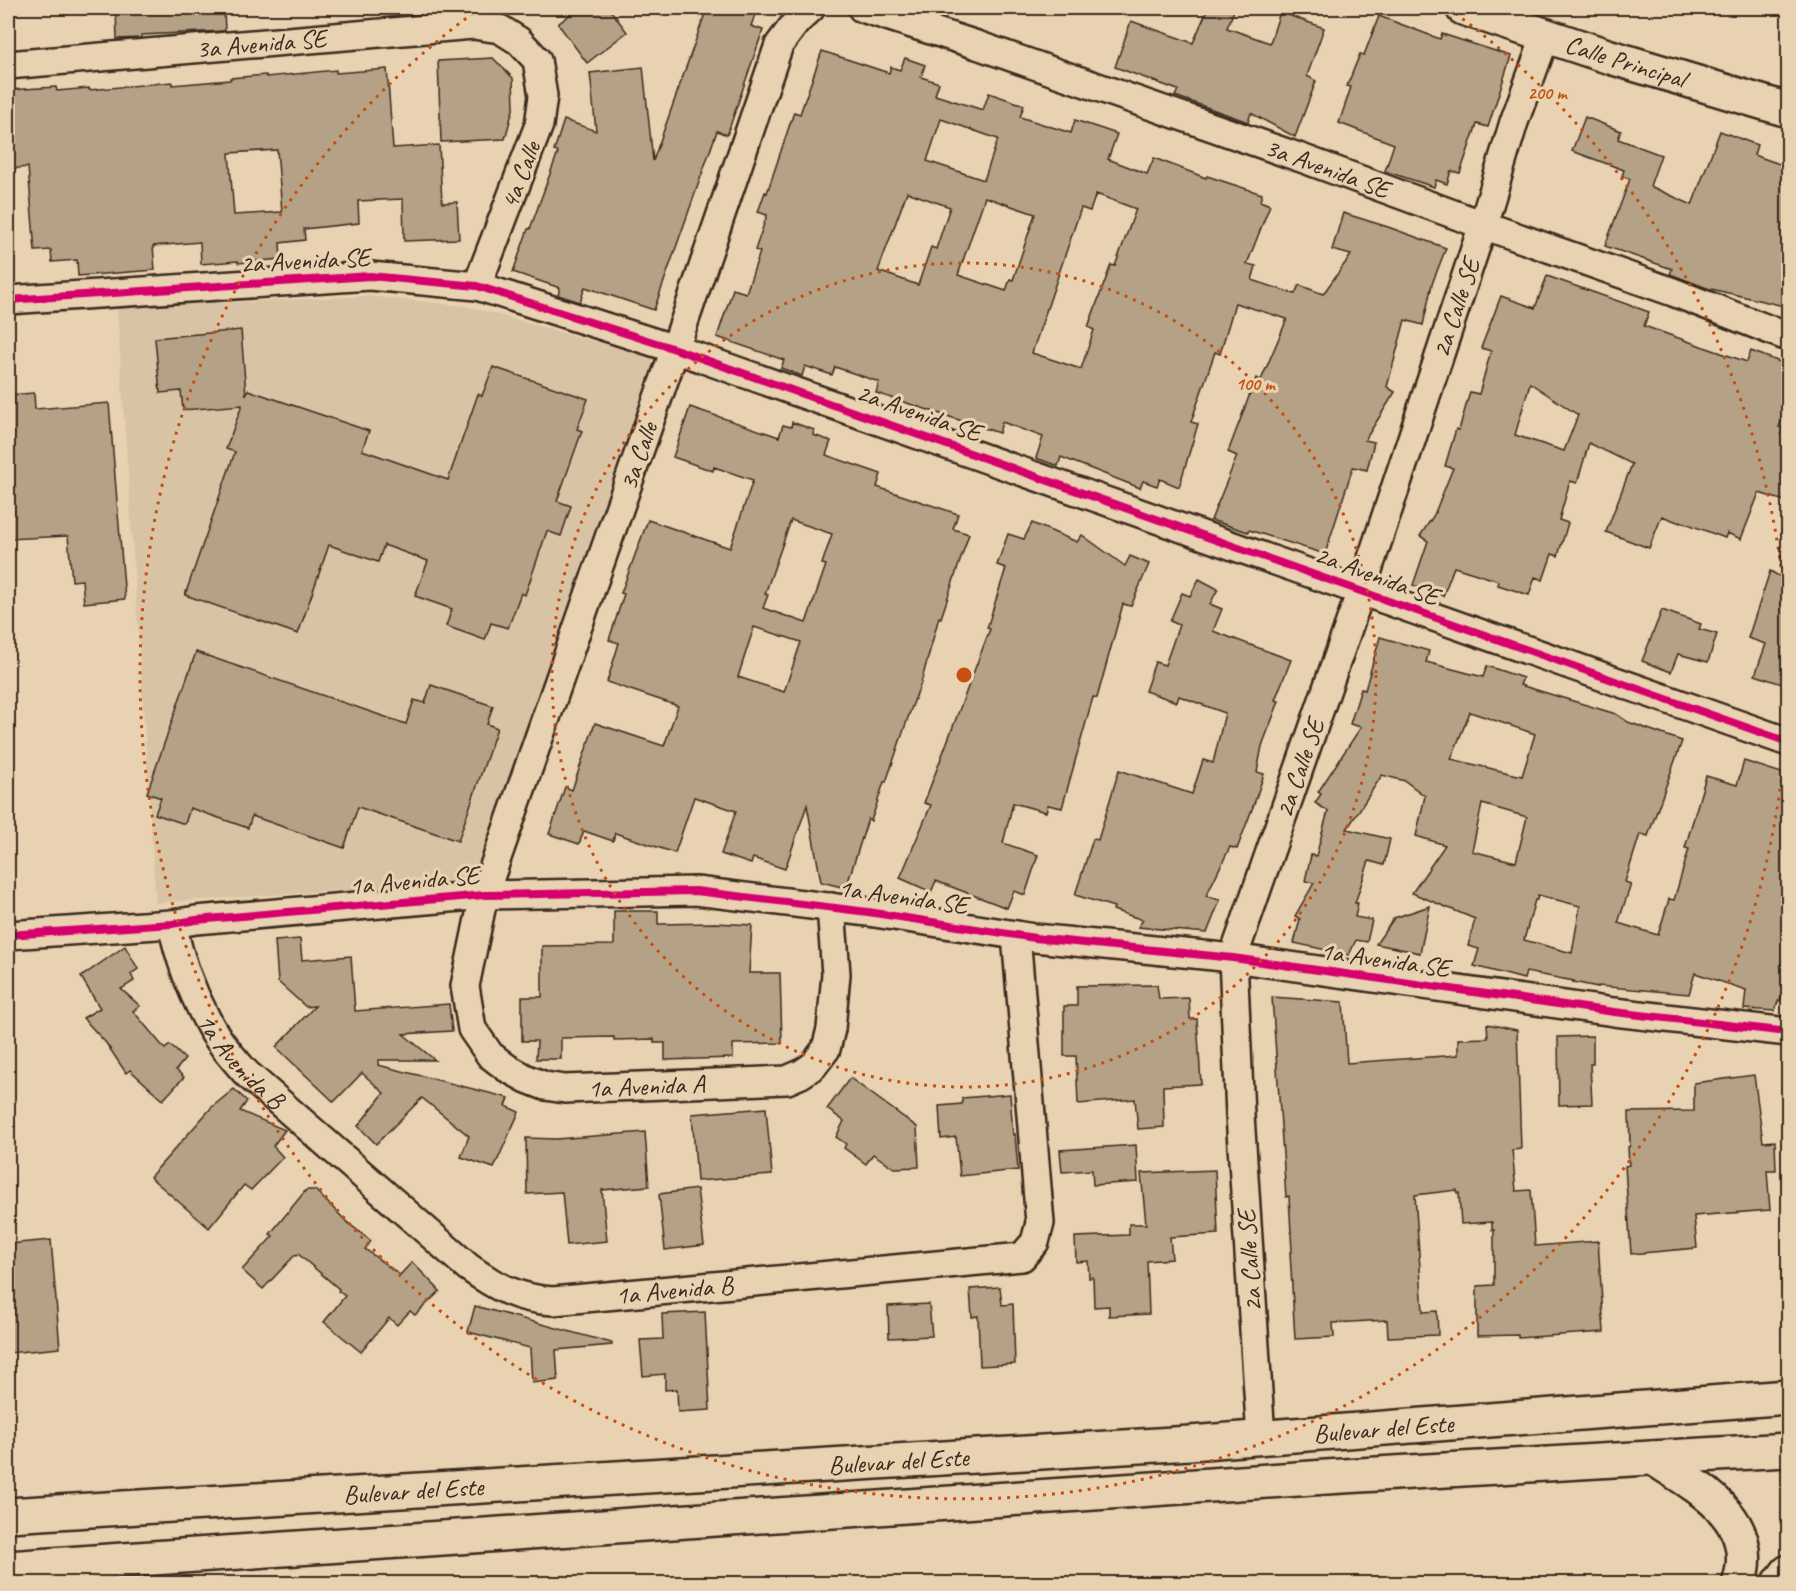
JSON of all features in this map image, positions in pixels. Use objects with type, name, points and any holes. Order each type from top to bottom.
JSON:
[{"type":"main road","name":"Calle Principal","points":[[1463,8],[1607,56],[1788,110]]},
{"type":"main road","name":"Bulevar del Este","points":[[8,1515],[1261,1438],[1788,1397]]},
{"type":"main road","points":[[1326,1477],[1326,1461],[1338,1450],[1576,1429],[1644,1408]]},
{"type":"main road","name":"Bulevar del Este","points":[[8,1568],[1326,1477],[1788,1450]]},
{"type":"main road","points":[[1653,1458],[1703,1490],[1727,1512],[1742,1541],[1744,1568],[1738,1584]]},
{"type":"main road","points":[[1779,1584],[1788,1572]]},
{"type":"street","name":"3a Avenida SE","points":[[862,8],[977,45],[1304,159],[1674,292],[1788,337]]},
{"type":"street","name":"3a Calle","points":[[484,895],[779,45],[804,14]]},
{"type":"street","name":"3a Avenida SE","points":[[8,65],[473,25],[500,29],[519,41],[537,60]]},
{"type":"street","name":"2a Calle SE","points":[[1261,1438],[1240,1115],[1233,958],[1361,591],[1483,225],[1514,122],[1546,35]]},
{"type":"street","name":"4a Calle","points":[[477,286],[539,125],[543,96],[537,60]]},
{"type":"street","name":"2a Avenida SE","points":[[8,300],[370,276],[477,286],[675,349],[1788,742]]},
{"type":"street","name":"1a Avenida SE","points":[[8,935],[172,924],[484,895],[696,891],[831,907],[1016,934],[1233,958],[1614,1012],[1788,1032]]},
{"type":"street","name":"1a Avenida A","points":[[484,895],[465,986],[472,1029],[490,1055],[507,1068],[544,1086],[565,1089],[786,1080],[813,1066],[826,1049],[831,1029],[836,974],[831,907]]},
{"type":"street","name":"1a Avenida B","points":[[172,924],[178,954],[207,1021],[246,1073],[468,1267],[507,1291],[531,1300],[553,1301],[1022,1257],[1035,1242],[1040,1223],[1016,934]]},
{"type":"shaded area","points":[[367,296],[466,306],[654,358],[474,881],[156,903],[117,308]]},
{"type":"shaded area","points":[[565,1576],[574,1583],[442,1583]]},
{"type":"building","points":[[116,8],[224,8],[225,31],[141,35],[141,38],[117,39]]},
{"type":"building","points":[[579,8],[609,8],[627,32],[587,63],[558,24]]},
{"type":"building","points":[[707,8],[741,8],[756,12],[751,26],[763,30],[727,135],[717,131],[654,310],[585,287],[580,302],[558,295],[560,288],[513,272],[558,152],[554,151],[564,120],[596,131],[590,73],[643,67],[653,161]]},
{"type":"building","points":[[1208,8],[1235,8],[1227,28],[1270,43],[1280,12],[1324,28],[1307,76],[1316,81],[1295,137],[1251,113],[1248,122],[1175,96],[1178,90],[1115,67],[1131,21],[1193,43]]},
{"type":"building","points":[[1379,16],[1440,39],[1442,34],[1511,56],[1488,127],[1477,124],[1460,173],[1451,171],[1447,184],[1436,180],[1434,187],[1385,171],[1394,144],[1339,123],[1351,87],[1347,86],[1360,54],[1364,55]]},
{"type":"building","points":[[822,51],[889,73],[891,67],[900,70],[905,58],[925,65],[921,77],[939,83],[935,95],[983,110],[989,93],[1024,105],[1020,117],[1071,133],[1075,120],[1117,134],[1108,159],[1147,174],[1154,158],[1206,178],[1207,176],[1262,194],[1260,201],[1270,205],[1247,264],[1256,266],[1252,280],[1295,294],[1299,285],[1323,294],[1351,255],[1332,250],[1343,213],[1446,248],[1432,284],[1423,325],[1405,320],[1387,387],[1395,392],[1365,440],[1374,442],[1367,470],[1353,467],[1325,554],[1211,520],[1237,456],[1228,452],[1256,378],[1261,380],[1287,319],[1235,303],[1220,354],[1215,352],[1191,422],[1198,424],[1179,487],[1160,479],[1157,486],[1143,481],[1140,488],[1061,457],[1058,466],[1036,458],[1043,437],[1002,422],[999,433],[876,393],[879,382],[835,367],[832,375],[805,366],[802,376],[781,368],[784,360],[717,337],[733,289],[746,293],[760,252],[755,250],[767,215],[758,212],[765,192],[767,193],[794,112],[800,114]],"holes":[[[941,119],[998,139],[984,180],[927,161]],[[907,192],[950,207],[936,249],[931,247],[918,285],[878,271]],[[1096,194],[1136,209],[1115,266],[1111,265],[1088,327],[1094,330],[1081,369],[1032,353],[1081,208],[1090,211]],[[985,197],[1035,214],[1013,280],[1010,279],[1006,291],[958,275]]]},
{"type":"building","points":[[493,58],[513,78],[514,106],[505,139],[441,142],[438,61]]},
{"type":"building","points":[[387,69],[393,148],[439,145],[442,203],[457,202],[459,239],[404,241],[403,199],[358,201],[359,223],[304,229],[305,240],[280,243],[281,259],[201,264],[200,242],[153,246],[155,270],[78,276],[77,260],[52,262],[51,250],[35,251],[28,167],[8,169],[8,90],[56,87],[57,91],[89,88],[89,90],[336,70],[336,73]],"holes":[[[277,150],[282,212],[234,215],[229,153]]]},
{"type":"building","points":[[1585,117],[1621,131],[1618,139],[1661,155],[1650,186],[1692,205],[1720,131],[1757,145],[1754,155],[1788,167],[1788,307],[1707,288],[1670,274],[1672,269],[1605,246],[1630,179],[1622,176],[1624,170],[1572,151]]},
{"type":"building","points":[[1547,276],[1649,312],[1644,326],[1747,362],[1751,351],[1788,365],[1788,402],[1779,427],[1788,430],[1788,502],[1759,493],[1741,539],[1727,533],[1725,538],[1662,516],[1649,548],[1606,532],[1632,464],[1589,443],[1577,483],[1570,481],[1559,520],[1568,523],[1558,556],[1552,554],[1543,580],[1535,577],[1529,595],[1498,585],[1499,581],[1454,567],[1443,596],[1413,585],[1428,541],[1420,536],[1434,515],[1453,468],[1445,466],[1470,392],[1479,394],[1491,351],[1481,348],[1501,296],[1535,308]],"holes":[[[1530,383],[1578,415],[1564,451],[1515,435]]]},
{"type":"building","points":[[241,330],[246,395],[248,390],[369,431],[362,450],[448,480],[478,394],[482,396],[493,367],[588,399],[577,429],[582,431],[557,501],[571,506],[561,536],[547,531],[525,595],[521,593],[508,628],[491,623],[485,640],[446,626],[452,609],[415,596],[428,561],[384,545],[378,562],[329,545],[298,634],[185,595],[235,452],[226,449],[242,405],[183,410],[181,391],[160,393],[155,338]]},
{"type":"building","points":[[34,393],[35,409],[109,403],[125,599],[84,603],[82,580],[72,581],[68,536],[8,539],[8,395]]},
{"type":"building","points":[[690,407],[779,437],[783,425],[791,427],[792,422],[814,430],[813,435],[831,441],[826,455],[881,474],[877,487],[958,514],[953,529],[969,534],[941,618],[939,617],[921,683],[871,821],[868,819],[846,888],[821,882],[807,805],[785,869],[753,858],[751,864],[721,854],[736,811],[694,797],[675,853],[615,833],[613,841],[584,831],[579,844],[549,834],[565,787],[572,790],[595,723],[664,746],[678,706],[607,682],[619,643],[609,640],[624,594],[621,593],[648,520],[730,548],[753,480],[714,467],[713,471],[673,457]],"holes":[[[791,520],[832,534],[822,564],[826,565],[806,623],[763,608],[768,595],[765,594]],[[754,627],[801,642],[784,692],[738,677]]]},
{"type":"building","points":[[1032,523],[1077,542],[1082,535],[1125,566],[1130,556],[1149,564],[1131,606],[1123,604],[1097,698],[1093,697],[1062,808],[1048,805],[1046,812],[1013,803],[1003,843],[1038,855],[1025,895],[1014,891],[1007,908],[936,881],[931,892],[900,878],[931,805],[924,803],[990,629],[987,628],[1006,568],[997,565],[1008,534],[1024,539]]},
{"type":"building","points":[[1770,571],[1788,581],[1788,686],[1755,675],[1766,644],[1748,638]]},
{"type":"building","points":[[1199,579],[1218,589],[1210,604],[1222,609],[1213,631],[1291,660],[1275,700],[1279,701],[1262,746],[1257,772],[1264,774],[1254,804],[1237,849],[1230,847],[1206,896],[1220,900],[1207,933],[1138,927],[1143,920],[1113,910],[1114,907],[1075,895],[1093,839],[1098,840],[1119,770],[1192,794],[1203,760],[1213,763],[1225,713],[1179,696],[1177,702],[1145,691],[1155,662],[1165,665],[1179,625],[1170,621],[1182,593],[1190,596]]},
{"type":"building","points":[[1662,610],[1701,624],[1699,629],[1717,634],[1708,662],[1678,654],[1671,672],[1642,661]]},
{"type":"building","points":[[1380,637],[1429,651],[1426,662],[1483,677],[1487,666],[1523,678],[1520,685],[1616,714],[1628,722],[1682,741],[1648,836],[1640,834],[1625,882],[1631,884],[1618,923],[1658,935],[1669,899],[1674,900],[1689,849],[1685,848],[1706,776],[1737,785],[1744,761],[1788,775],[1788,975],[1775,1011],[1744,1009],[1746,990],[1695,973],[1689,994],[1598,987],[1526,972],[1524,979],[1474,966],[1479,949],[1468,946],[1475,919],[1412,893],[1445,845],[1416,836],[1425,796],[1405,781],[1382,775],[1347,829],[1390,839],[1384,865],[1369,861],[1355,903],[1358,903],[1355,917],[1372,920],[1367,942],[1356,940],[1349,955],[1294,943],[1300,919],[1295,916],[1314,883],[1305,881],[1311,855],[1316,856],[1328,811],[1315,803],[1321,794],[1318,792],[1361,727],[1350,724],[1361,689],[1365,690]],"holes":[[[1470,712],[1535,734],[1522,776],[1451,759]],[[1482,804],[1527,817],[1516,862],[1472,851]],[[1538,895],[1580,906],[1572,953],[1524,940],[1535,900]]]},
{"type":"building","points":[[196,652],[406,724],[414,700],[425,703],[431,685],[493,706],[487,724],[497,728],[458,841],[358,807],[344,848],[252,816],[248,828],[190,808],[185,824],[155,814],[161,798],[147,793]]},
{"type":"building","points":[[1430,906],[1420,953],[1376,944],[1394,918]]},
{"type":"building","points":[[614,911],[658,911],[658,924],[752,925],[749,973],[780,973],[782,1043],[733,1044],[733,1058],[665,1060],[665,1043],[654,1043],[654,1039],[561,1038],[561,1059],[536,1059],[537,1041],[522,1041],[522,997],[542,997],[542,946],[614,945]]},
{"type":"building","points":[[300,939],[302,960],[351,956],[355,1011],[449,1004],[452,1031],[403,1034],[435,1060],[379,1060],[378,1065],[509,1098],[506,1106],[519,1112],[494,1168],[461,1157],[469,1136],[422,1098],[376,1144],[358,1126],[384,1093],[362,1073],[334,1102],[276,1047],[315,1006],[306,1007],[278,982],[275,941]]},
{"type":"building","points":[[125,946],[138,969],[131,974],[134,981],[121,989],[140,1006],[133,1011],[165,1049],[170,1045],[185,1059],[176,1070],[184,1077],[163,1100],[130,1070],[126,1073],[106,1043],[83,1018],[100,1008],[81,977]]},
{"type":"building","points":[[1157,985],[1159,999],[1189,998],[1190,1019],[1197,1019],[1201,1084],[1163,1086],[1164,1127],[1138,1129],[1135,1099],[1078,1104],[1076,1056],[1064,1056],[1064,1006],[1077,1006],[1077,986]]},
{"type":"building","points":[[1272,997],[1343,1002],[1347,1063],[1458,1055],[1458,1039],[1488,1038],[1487,1024],[1517,1030],[1521,1149],[1512,1150],[1516,1191],[1531,1190],[1535,1246],[1598,1241],[1604,1332],[1518,1338],[1518,1335],[1477,1336],[1477,1286],[1494,1285],[1494,1230],[1492,1230],[1492,1222],[1461,1224],[1457,1190],[1415,1195],[1423,1312],[1437,1311],[1438,1335],[1388,1337],[1387,1320],[1333,1323],[1334,1337],[1295,1339],[1289,1196],[1286,1197]]},
{"type":"building","points":[[1593,1036],[1593,1064],[1590,1064],[1592,1104],[1559,1105],[1558,1037]]},
{"type":"building","points":[[1754,1075],[1763,1142],[1775,1141],[1776,1170],[1767,1170],[1770,1210],[1694,1216],[1697,1248],[1631,1254],[1625,1166],[1629,1165],[1629,1112],[1694,1111],[1694,1083]]},
{"type":"building","points":[[850,1078],[917,1127],[919,1167],[894,1168],[873,1154],[866,1164],[844,1148],[846,1144],[836,1137],[844,1121],[827,1109]]},
{"type":"building","points":[[234,1089],[247,1101],[240,1111],[285,1130],[273,1146],[283,1157],[251,1190],[244,1185],[209,1228],[150,1177],[212,1107]]},
{"type":"building","points":[[1010,1094],[1018,1170],[960,1176],[956,1137],[941,1139],[939,1106],[962,1104],[962,1098]]},
{"type":"building","points":[[766,1108],[772,1175],[697,1181],[692,1114]]},
{"type":"building","points":[[645,1132],[649,1186],[602,1190],[607,1241],[567,1245],[562,1192],[527,1194],[526,1138],[556,1139]]},
{"type":"building","points":[[1136,1145],[1138,1182],[1093,1185],[1092,1170],[1062,1172],[1060,1150]]},
{"type":"building","points":[[1215,1170],[1218,1234],[1170,1237],[1172,1259],[1147,1261],[1149,1314],[1109,1316],[1109,1306],[1094,1307],[1093,1277],[1089,1278],[1088,1261],[1076,1262],[1075,1237],[1129,1235],[1129,1224],[1146,1224],[1141,1173]]},
{"type":"building","points":[[697,1189],[704,1245],[665,1250],[659,1194]]},
{"type":"building","points":[[306,1190],[315,1190],[348,1223],[371,1241],[365,1249],[400,1275],[412,1262],[440,1291],[415,1315],[410,1311],[397,1325],[389,1318],[361,1352],[324,1322],[345,1296],[298,1254],[263,1289],[242,1270],[273,1236],[270,1234]]},
{"type":"building","points":[[51,1240],[60,1348],[8,1353],[8,1244]]},
{"type":"building","points":[[1000,1287],[1002,1305],[1013,1304],[1015,1364],[980,1366],[978,1316],[972,1317],[970,1289]]},
{"type":"building","points":[[929,1304],[932,1336],[889,1338],[888,1306]]},
{"type":"building","points":[[475,1306],[612,1343],[612,1345],[556,1350],[558,1380],[532,1383],[530,1348],[468,1332]]},
{"type":"building","points":[[705,1312],[710,1410],[678,1412],[677,1389],[665,1390],[665,1374],[643,1376],[640,1340],[663,1339],[662,1314]]},
{"type":"cycle path","points":[[8,300],[370,276],[477,286],[675,349],[1788,742]]},
{"type":"cycle path","points":[[8,935],[172,924],[484,895],[696,891],[868,912],[1035,938],[1233,958],[1614,1012],[1788,1032]]}]
